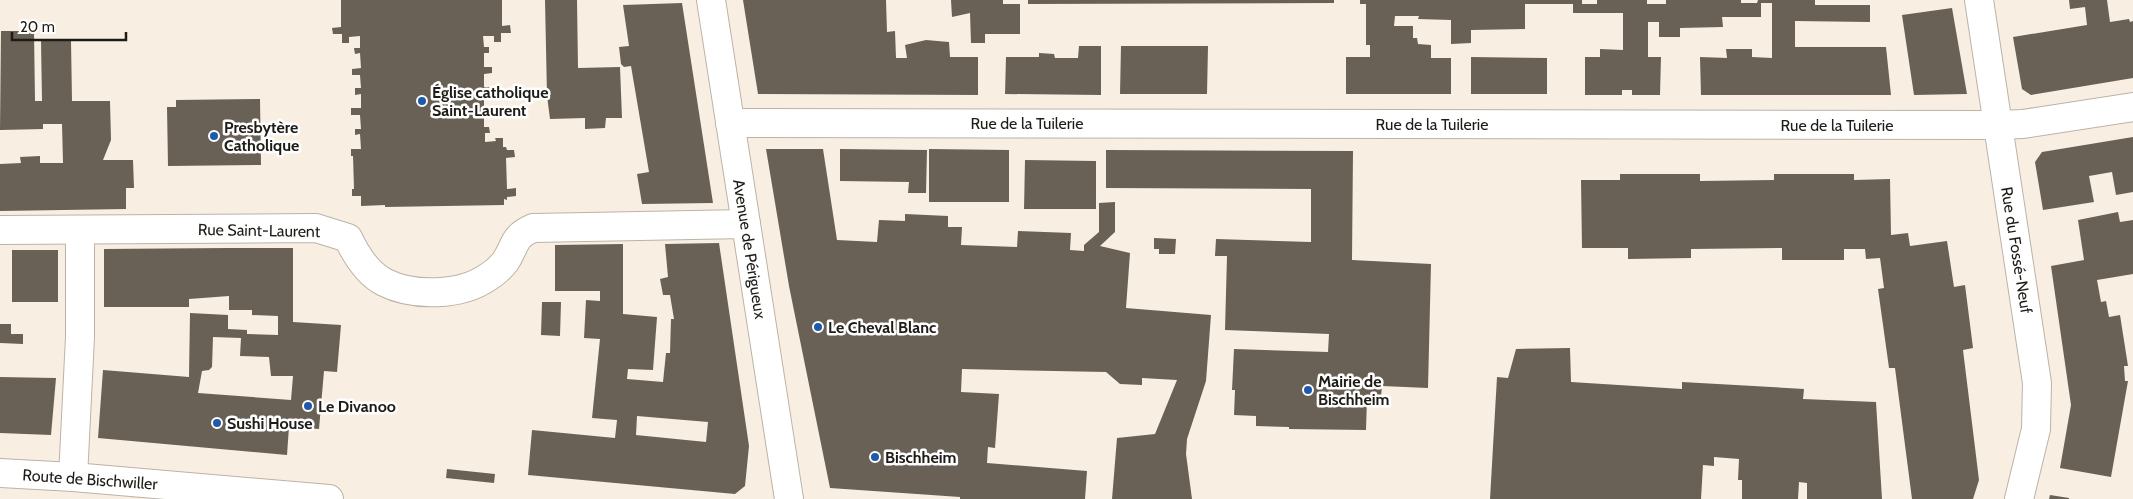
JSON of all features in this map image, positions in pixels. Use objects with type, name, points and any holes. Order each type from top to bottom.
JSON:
[{"type":"street","name":"Avenue de Périgueux","points":[[711,0],[789,499]]},
{"type":"street","name":"Rue du Fossé-Neuf","points":[[1979,0],[2037,383],[2036,429],[2019,499]]},
{"type":"street","name":"Rue de la Tuilerie","points":[[730,123],[1998,125],[2023,124],[2133,106]]},
{"type":"street","name":"Rue Saint-Laurent","points":[[0,230],[316,228],[348,238],[359,259],[383,282],[401,289],[438,292],[473,284],[487,278],[505,262],[521,233],[532,228],[746,224]]},
{"type":"street","points":[[73,477],[80,337],[80,230]]},
{"type":"street","name":"Route de Bischwiller","points":[[0,473],[73,477],[329,499]]},
{"type":"building","name":"Église catholique Saint-Laurent","points":[[341,0],[502,0],[502,26],[510,25],[511,33],[501,33],[501,42],[494,42],[494,36],[483,36],[484,47],[489,47],[489,53],[484,53],[484,67],[492,67],[492,73],[484,74],[484,87],[489,87],[489,93],[484,93],[484,108],[492,107],[492,113],[484,113],[484,127],[489,127],[490,133],[485,133],[485,142],[496,141],[495,138],[503,138],[503,147],[506,147],[507,150],[514,150],[515,157],[506,158],[507,189],[516,188],[516,196],[507,197],[507,200],[504,199],[504,205],[385,207],[385,205],[361,206],[361,196],[352,196],[352,189],[354,189],[351,149],[361,149],[360,134],[355,135],[355,129],[361,129],[360,115],[351,115],[351,108],[361,108],[361,94],[355,95],[355,88],[361,88],[360,75],[352,75],[352,69],[361,68],[360,53],[355,54],[354,48],[360,48],[360,36],[349,37],[349,43],[342,43],[342,34],[333,34],[332,28],[341,27]]},
{"type":"building","points":[[545,0],[577,0],[578,68],[620,67],[622,118],[606,118],[605,128],[585,129],[585,118],[550,119],[547,96]]},
{"type":"building","points":[[743,0],[886,0],[887,32],[895,31],[896,58],[907,58],[905,45],[926,40],[949,42],[950,57],[978,57],[978,95],[758,94]]},
{"type":"building","points":[[951,0],[1003,0],[1003,4],[1020,4],[1020,34],[985,34],[985,43],[971,43],[970,13],[952,17]]},
{"type":"building","points":[[1028,0],[1334,0],[1334,3],[1028,4]]},
{"type":"building","points":[[1360,0],[1582,0],[1582,4],[1597,4],[1597,0],[1647,0],[1647,4],[1666,4],[1666,0],[1741,0],[1741,3],[1757,3],[1758,0],[1815,0],[1815,5],[1870,5],[1870,22],[1795,21],[1795,47],[1886,47],[1891,95],[1701,95],[1700,57],[1727,58],[1726,49],[1752,49],[1752,57],[1772,58],[1772,3],[1761,3],[1761,17],[1722,17],[1723,27],[1680,28],[1680,37],[1659,37],[1659,22],[1648,22],[1648,57],[1661,57],[1660,95],[1632,95],[1632,90],[1622,90],[1622,95],[1585,95],[1585,57],[1600,57],[1600,49],[1623,50],[1623,13],[1573,13],[1573,4],[1525,4],[1525,29],[1471,30],[1471,43],[1451,44],[1451,20],[1418,19],[1419,16],[1395,16],[1394,26],[1413,26],[1413,38],[1417,38],[1418,44],[1431,45],[1431,58],[1451,58],[1451,94],[1346,94],[1346,57],[1370,57],[1370,45],[1366,45],[1366,4],[1360,4]]},
{"type":"building","points":[[2069,0],[2107,0],[2110,22],[2129,19],[2130,22],[2133,21],[2133,78],[2031,95],[2022,89],[2013,37],[2087,25],[2085,7],[2070,9]]},
{"type":"building","points":[[682,3],[713,203],[642,204],[637,174],[649,172],[631,66],[624,67],[621,64],[619,47],[629,46],[623,5]]},
{"type":"building","points":[[1952,8],[1967,94],[1914,95],[1902,15]]},
{"type":"building","points":[[1,31],[34,31],[35,101],[42,101],[41,41],[71,41],[72,101],[110,101],[111,140],[103,160],[133,160],[134,188],[126,188],[126,209],[0,211],[0,164],[21,163],[20,157],[40,156],[40,163],[63,163],[62,124],[43,124],[43,129],[0,130]]},
{"type":"building","points":[[1079,46],[1101,46],[1101,95],[1005,94],[1006,57],[1039,57],[1039,53],[1054,54],[1055,58],[1078,58]]},
{"type":"building","points":[[1121,46],[1208,46],[1207,94],[1120,94]]},
{"type":"building","points":[[1471,57],[1547,58],[1547,94],[1471,94]]},
{"type":"building","name":"Presbytère Catholique","points":[[260,99],[261,165],[168,166],[167,107],[176,107],[176,100]]},
{"type":"building","points":[[2133,137],[2133,192],[2116,195],[2112,172],[2089,176],[2094,202],[2043,210],[2035,162],[2042,152]]},
{"type":"building","points":[[766,149],[823,149],[837,240],[877,242],[879,220],[905,221],[905,214],[948,216],[948,227],[962,227],[961,245],[1017,247],[1018,231],[1071,233],[1070,250],[1084,251],[1084,245],[1099,232],[1099,203],[1115,202],[1115,232],[1100,246],[1130,253],[1126,308],[1211,315],[1206,381],[1187,439],[1186,454],[1192,499],[1112,499],[1117,438],[1155,434],[1177,380],[1142,378],[1142,385],[1120,384],[1106,372],[962,369],[961,392],[999,394],[995,448],[988,447],[987,463],[1087,471],[1085,499],[960,499],[960,497],[830,488],[789,286]]},
{"type":"building","points":[[840,149],[927,150],[926,193],[908,193],[909,182],[840,181]]},
{"type":"building","points":[[929,149],[1009,150],[1009,202],[929,202]]},
{"type":"building","points":[[1106,150],[1353,151],[1352,260],[1431,264],[1428,388],[1382,386],[1381,397],[1367,397],[1366,430],[1289,429],[1289,427],[1256,426],[1256,416],[1234,415],[1235,390],[1232,390],[1234,349],[1328,352],[1329,334],[1225,330],[1227,256],[1215,256],[1216,239],[1311,242],[1311,189],[1106,188]]},
{"type":"building","points":[[1025,160],[1096,161],[1096,209],[1024,209]]},
{"type":"building","points":[[1620,174],[1700,174],[1700,181],[1774,180],[1774,174],[1854,174],[1854,180],[1890,179],[1891,235],[1908,233],[1910,246],[1947,241],[1954,287],[1965,285],[1973,348],[1963,350],[1979,480],[1973,499],[1912,499],[1895,368],[1889,368],[1878,289],[1884,288],[1880,258],[1866,259],[1865,249],[1844,249],[1844,260],[1782,260],[1782,248],[1691,249],[1691,258],[1628,259],[1628,248],[1582,248],[1581,180],[1620,180]]},
{"type":"building","points":[[2118,212],[2120,222],[2133,220],[2133,274],[2097,280],[2101,302],[2106,301],[2109,317],[2120,315],[2128,366],[2124,366],[2125,381],[2128,381],[2111,477],[2060,468],[2071,405],[2051,266],[2084,260],[2078,220]]},
{"type":"building","points":[[1154,238],[1176,239],[1175,254],[1159,254],[1159,249],[1154,249]]},
{"type":"building","points":[[719,243],[749,446],[745,486],[735,494],[528,475],[532,430],[615,438],[617,420],[592,418],[600,339],[584,338],[586,300],[600,301],[600,291],[555,291],[555,245],[623,244],[623,314],[657,317],[653,370],[628,369],[627,379],[663,382],[666,353],[670,353],[671,319],[674,319],[670,295],[663,295],[660,279],[668,277],[665,244]],"holes":[[[637,416],[708,422],[706,442],[636,435]]]},
{"type":"building","points":[[293,248],[293,322],[341,325],[337,372],[324,371],[319,429],[289,427],[287,455],[98,438],[103,370],[189,377],[190,313],[228,315],[228,329],[247,330],[247,334],[278,335],[278,316],[252,315],[252,310],[229,310],[229,296],[189,299],[189,307],[104,307],[104,249]],"holes":[[[213,337],[241,338],[240,356],[269,357],[271,376],[293,376],[291,400],[198,393],[202,371],[209,370],[212,367]]]},
{"type":"building","points":[[12,250],[58,250],[58,302],[12,302]]},
{"type":"building","points":[[542,302],[561,302],[560,336],[541,335]]},
{"type":"building","points":[[0,324],[11,324],[11,334],[23,334],[23,344],[0,343]]},
{"type":"building","points":[[1570,348],[1571,382],[1682,389],[1682,382],[1804,389],[1803,399],[1876,402],[1882,499],[1807,499],[1807,483],[1799,482],[1798,499],[1742,499],[1742,480],[1738,480],[1739,459],[1714,457],[1714,466],[1703,465],[1701,499],[1490,499],[1497,377],[1508,378],[1516,349]]},
{"type":"building","points":[[0,377],[56,378],[51,435],[0,433]]},
{"type":"building","points":[[447,469],[495,474],[494,483],[446,478]]},
{"type":"building","points":[[2050,495],[2069,498],[2069,499],[2049,499]]},
{"type":"place","name":"Église catholique Saint-Laurent","points":[[422,101]]},
{"type":"place","name":"Presbytère Catholique","points":[[214,136]]},
{"type":"place","name":"Le Cheval Blanc","points":[[818,327]]},
{"type":"place","name":"Mairie de Bischheim","points":[[1308,390]]},
{"type":"place","name":"Le Divanoo","points":[[308,406]]},
{"type":"place","name":"Sushi House","points":[[217,423]]},
{"type":"place","name":"Bischheim","points":[[875,457]]}]
